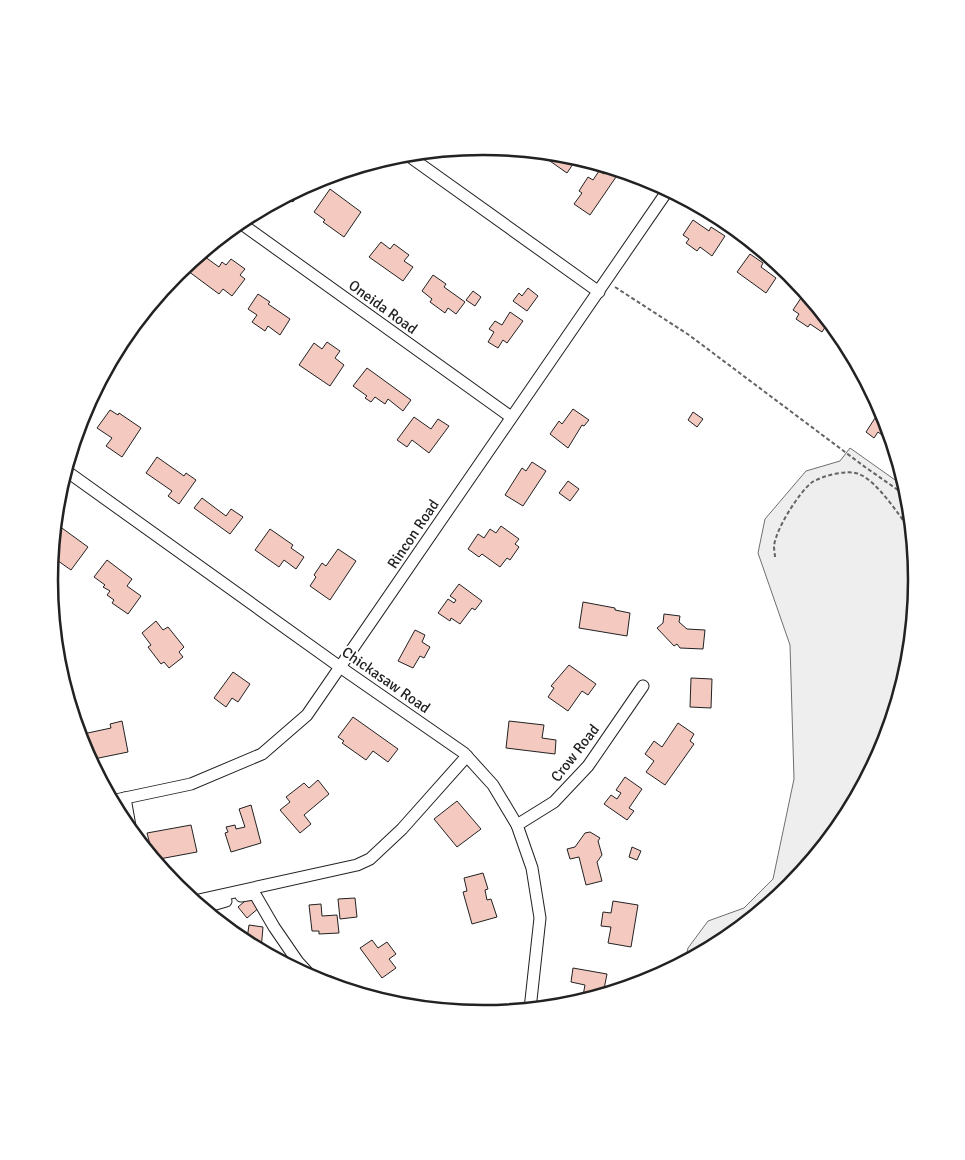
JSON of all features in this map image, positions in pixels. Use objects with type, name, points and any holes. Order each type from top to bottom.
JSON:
[{"type":"street","points":[[415,161],[599,292]]},
{"type":"street","name":"Rincon Road","points":[[119,799],[191,784],[262,754],[307,715],[510,417],[607,281],[664,196]]},
{"type":"street","name":"Oneida Road","points":[[246,227],[510,417]]},
{"type":"street","name":"Chickasaw Road","points":[[71,474],[467,756],[493,785],[517,825],[532,868],[540,918],[531,1002]]},
{"type":"street","name":"Crow Road","points":[[517,825],[554,802],[581,773],[643,686]]},
{"type":"street","points":[[201,899],[365,862],[402,829],[467,756]]},
{"type":"street","points":[[125,798],[128,814]]},
{"type":"street","points":[[210,906],[253,894],[299,963]]},
{"type":"path","points":[[607,281],[689,335],[865,468],[897,489]]},
{"type":"path","points":[[775,557],[776,536],[783,521],[799,497],[812,483],[837,473],[859,474],[871,482],[903,522]]},
{"type":"shaded area","points":[[850,448],[895,480],[904,525],[907,552],[907,608],[899,663],[885,717],[864,768],[851,793],[820,839],[783,881],[763,900],[719,933],[687,952],[688,948],[708,921],[744,908],[773,879],[794,779],[790,645],[758,553],[765,519],[806,471],[840,461]]},
{"type":"building","points":[[549,161],[573,165],[567,173]]},
{"type":"building","points":[[599,171],[616,177],[590,215],[574,204],[582,193],[579,191],[588,177],[593,180]]},
{"type":"building","points":[[330,189],[361,212],[344,237],[323,222],[325,220],[314,212]]},
{"type":"building","points":[[693,220],[709,231],[711,227],[725,236],[712,256],[700,247],[697,251],[686,243],[689,239],[683,235]]},
{"type":"building","points":[[381,242],[390,249],[394,244],[409,255],[404,261],[413,267],[403,281],[369,257]]},
{"type":"building","points":[[750,254],[763,263],[761,267],[776,278],[766,293],[737,272]]},
{"type":"building","points":[[206,257],[219,267],[222,262],[226,265],[231,259],[245,269],[240,275],[245,279],[232,296],[223,289],[219,294],[189,272]]},
{"type":"building","points":[[433,275],[446,284],[444,287],[465,302],[456,314],[448,308],[445,313],[430,302],[432,299],[422,291]]},
{"type":"building","points":[[528,288],[538,296],[527,311],[513,301],[519,293],[522,296]]},
{"type":"building","points":[[473,291],[481,297],[475,306],[466,300]]},
{"type":"building","points":[[258,294],[270,302],[268,304],[290,319],[280,335],[268,326],[265,331],[252,322],[257,315],[248,309]]},
{"type":"building","points":[[801,299],[825,328],[822,332],[810,324],[808,327],[796,319],[799,314],[793,310]]},
{"type":"building","points":[[510,312],[523,321],[507,343],[503,340],[498,348],[488,342],[494,332],[489,329],[495,321],[502,325]]},
{"type":"building","points":[[327,342],[340,351],[335,358],[344,365],[330,386],[299,365],[314,343],[322,349]]},
{"type":"building","points":[[367,368],[411,400],[403,411],[388,399],[385,404],[375,397],[371,402],[365,398],[367,396],[353,386]]},
{"type":"building","points":[[573,409],[589,420],[584,426],[582,425],[568,448],[550,434],[559,421],[562,424]]},
{"type":"building","points":[[110,410],[118,415],[119,413],[141,428],[122,457],[106,446],[112,438],[97,428]]},
{"type":"building","points":[[693,412],[703,419],[697,427],[688,420]]},
{"type":"building","points":[[414,417],[431,429],[438,419],[449,426],[429,453],[412,440],[407,447],[397,440]]},
{"type":"building","points":[[875,418],[882,435],[878,432],[874,438],[866,432]]},
{"type":"building","points":[[157,457],[184,476],[186,473],[196,480],[179,504],[168,496],[172,491],[146,473]]},
{"type":"building","points":[[532,462],[546,471],[523,506],[505,495],[522,468],[526,471]]},
{"type":"building","points":[[568,481],[579,489],[570,501],[559,493]]},
{"type":"building","points":[[202,498],[226,516],[231,509],[243,517],[230,534],[194,508]]},
{"type":"building","points":[[501,526],[519,539],[515,544],[519,547],[510,560],[507,558],[500,567],[482,554],[479,557],[468,549],[478,534],[484,538],[490,529],[496,533]]},
{"type":"building","points":[[61,527],[88,547],[71,570],[58,561]]},
{"type":"building","points":[[270,529],[293,545],[291,548],[304,557],[296,569],[284,560],[279,567],[255,550]]},
{"type":"building","points":[[338,549],[356,561],[330,600],[310,586],[316,577],[314,575],[322,563],[326,566]]},
{"type":"building","points":[[107,560],[132,579],[127,586],[141,596],[128,614],[112,603],[114,600],[107,595],[110,591],[103,587],[105,585],[94,577]]},
{"type":"building","points":[[459,584],[482,601],[475,610],[472,608],[460,624],[451,618],[450,621],[438,613],[448,599],[454,603],[456,600],[450,596]]},
{"type":"building","points":[[583,602],[630,613],[627,636],[579,628]]},
{"type":"building","points":[[664,614],[680,616],[679,622],[687,629],[705,630],[703,649],[680,648],[677,644],[674,646],[657,628],[663,623]]},
{"type":"building","points":[[156,621],[163,630],[168,627],[184,647],[179,652],[183,657],[169,668],[164,662],[161,664],[148,647],[151,645],[142,633]]},
{"type":"building","points":[[415,630],[425,635],[422,642],[430,647],[424,658],[420,656],[413,668],[398,661]]},
{"type":"building","points":[[569,665],[596,684],[588,695],[582,691],[568,711],[548,697],[554,688],[551,686]]},
{"type":"building","points":[[233,672],[250,684],[238,702],[232,698],[226,707],[214,698]]},
{"type":"building","points":[[691,678],[712,679],[711,708],[690,707]]},
{"type":"building","points":[[353,717],[398,749],[388,762],[373,751],[366,760],[342,743],[344,741],[338,737]]},
{"type":"building","points":[[122,721],[128,752],[97,758],[86,733],[111,728],[110,724]]},
{"type":"building","points":[[509,721],[544,725],[542,738],[556,740],[555,754],[506,748]]},
{"type":"building","points":[[678,723],[694,734],[690,741],[694,744],[665,785],[646,772],[654,761],[645,754],[654,741],[662,747]]},
{"type":"building","points":[[625,777],[642,789],[629,808],[634,811],[627,820],[604,804],[611,795],[617,799],[621,793],[616,790]]},
{"type":"building","points":[[318,780],[329,794],[304,815],[311,824],[300,833],[280,810],[290,802],[286,797],[304,783],[309,788]]},
{"type":"building","points":[[457,801],[481,829],[457,847],[434,819]]},
{"type":"building","points":[[251,805],[261,843],[231,852],[225,833],[228,832],[226,827],[235,825],[236,829],[245,827],[239,809]]},
{"type":"building","points":[[191,825],[197,852],[162,859],[150,845],[147,833]]},
{"type":"building","points":[[590,832],[600,838],[598,841],[602,855],[597,862],[602,881],[586,885],[579,857],[570,859],[567,849],[575,847],[585,833]]},
{"type":"building","points":[[632,847],[641,851],[637,860],[629,857]]},
{"type":"building","points":[[483,873],[488,889],[485,890],[487,900],[491,899],[497,917],[472,924],[463,892],[467,891],[464,878]]},
{"type":"building","points":[[251,896],[260,907],[247,918],[238,907]]},
{"type":"building","points":[[355,898],[357,917],[340,919],[338,899]]},
{"type":"building","points":[[613,901],[638,905],[631,947],[608,943],[611,927],[601,926],[603,912],[611,913]]},
{"type":"building","points":[[321,904],[322,916],[337,915],[339,933],[319,934],[319,931],[312,931],[309,905]]},
{"type":"building","points":[[249,925],[263,927],[262,943],[248,934]]},
{"type":"building","points":[[372,940],[378,948],[387,942],[396,954],[389,959],[396,968],[382,978],[360,948]]},
{"type":"building","points":[[573,968],[607,974],[604,987],[584,993],[585,985],[571,982]]}]
